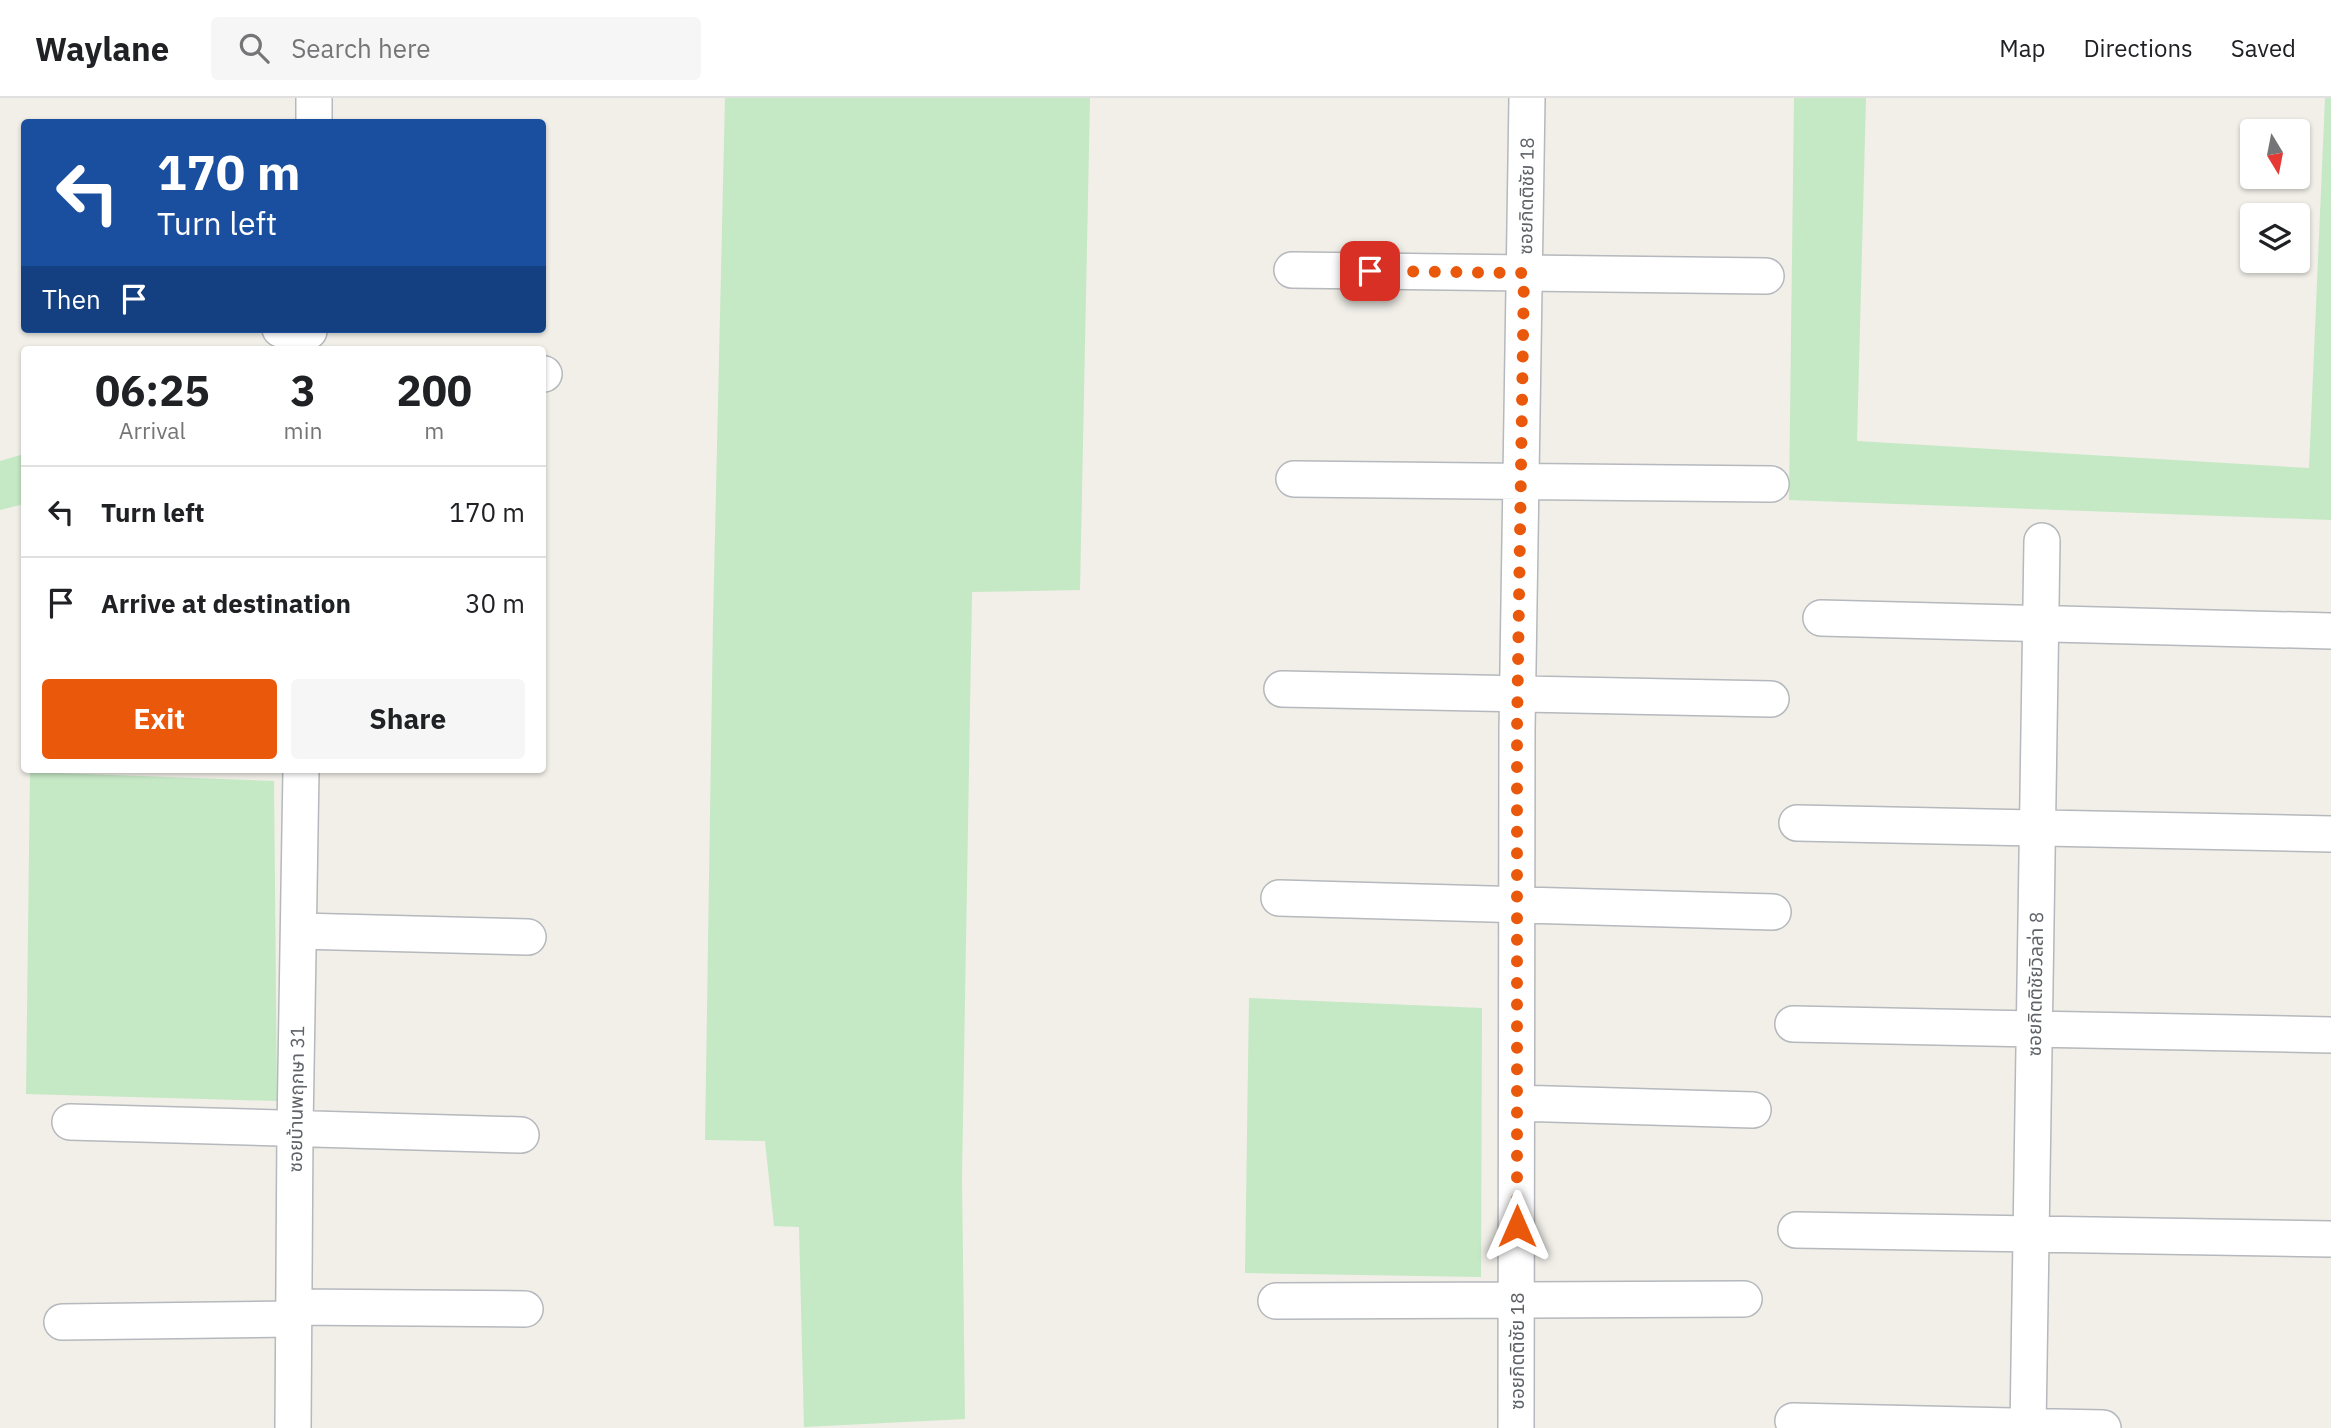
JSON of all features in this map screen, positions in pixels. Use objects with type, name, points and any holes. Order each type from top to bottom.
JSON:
[{"type":"street","points":[[314,98],[314,119]]},
{"type":"street","name":"ซอยกิตติชัย 18","points":[[1516,1428],[1517,693],[1527,98]]},
{"type":"street","points":[[1292,270],[1766,276]]},
{"type":"street","points":[[1294,480],[1771,484]]},
{"type":"street","name":"ซอยกิตติชัยวิลล่า 8","points":[[2028,1427],[2042,541]]},
{"type":"street","points":[[1821,618],[2331,631]]},
{"type":"street","points":[[1282,689],[1771,699]]},
{"type":"street","name":"ซอยบ้านพฤกษา 31","points":[[293,1428],[301,773]]},
{"type":"street","points":[[1797,823],[2331,834]]},
{"type":"street","points":[[1279,898],[1773,912]]},
{"type":"street","points":[[299,931],[528,937]]},
{"type":"street","points":[[1793,1024],[2331,1035]]},
{"type":"street","points":[[1517,1103],[1753,1110]]},
{"type":"street","points":[[70,1122],[521,1135]]},
{"type":"street","points":[[1796,1230],[2330,1239]]},
{"type":"street","points":[[1276,1301],[1744,1299]]},
{"type":"street","points":[[62,1322],[294,1313],[525,1309]]},
{"type":"street","points":[[1793,1421],[2103,1428]]},
{"type":"green space","points":[[725,98],[1090,98],[1080,590],[972,592],[962,1177],[965,1419],[804,1427],[799,1227],[774,1226],[765,1141],[705,1140]]},
{"type":"green space","points":[[1794,98],[1866,98],[1857,441],[2309,468],[2325,98],[2331,98],[2331,520],[1789,500]]},
{"type":"green space","points":[[21,455],[21,505],[0,510],[0,461]]},
{"type":"green space","points":[[30,773],[274,781],[277,1101],[26,1094]]},
{"type":"green space","points":[[1249,998],[1482,1008],[1481,1277],[1245,1273]]},
{"type":"route","points":[[1370,271],[1524,273],[1517,730],[1517,1226]]}]
